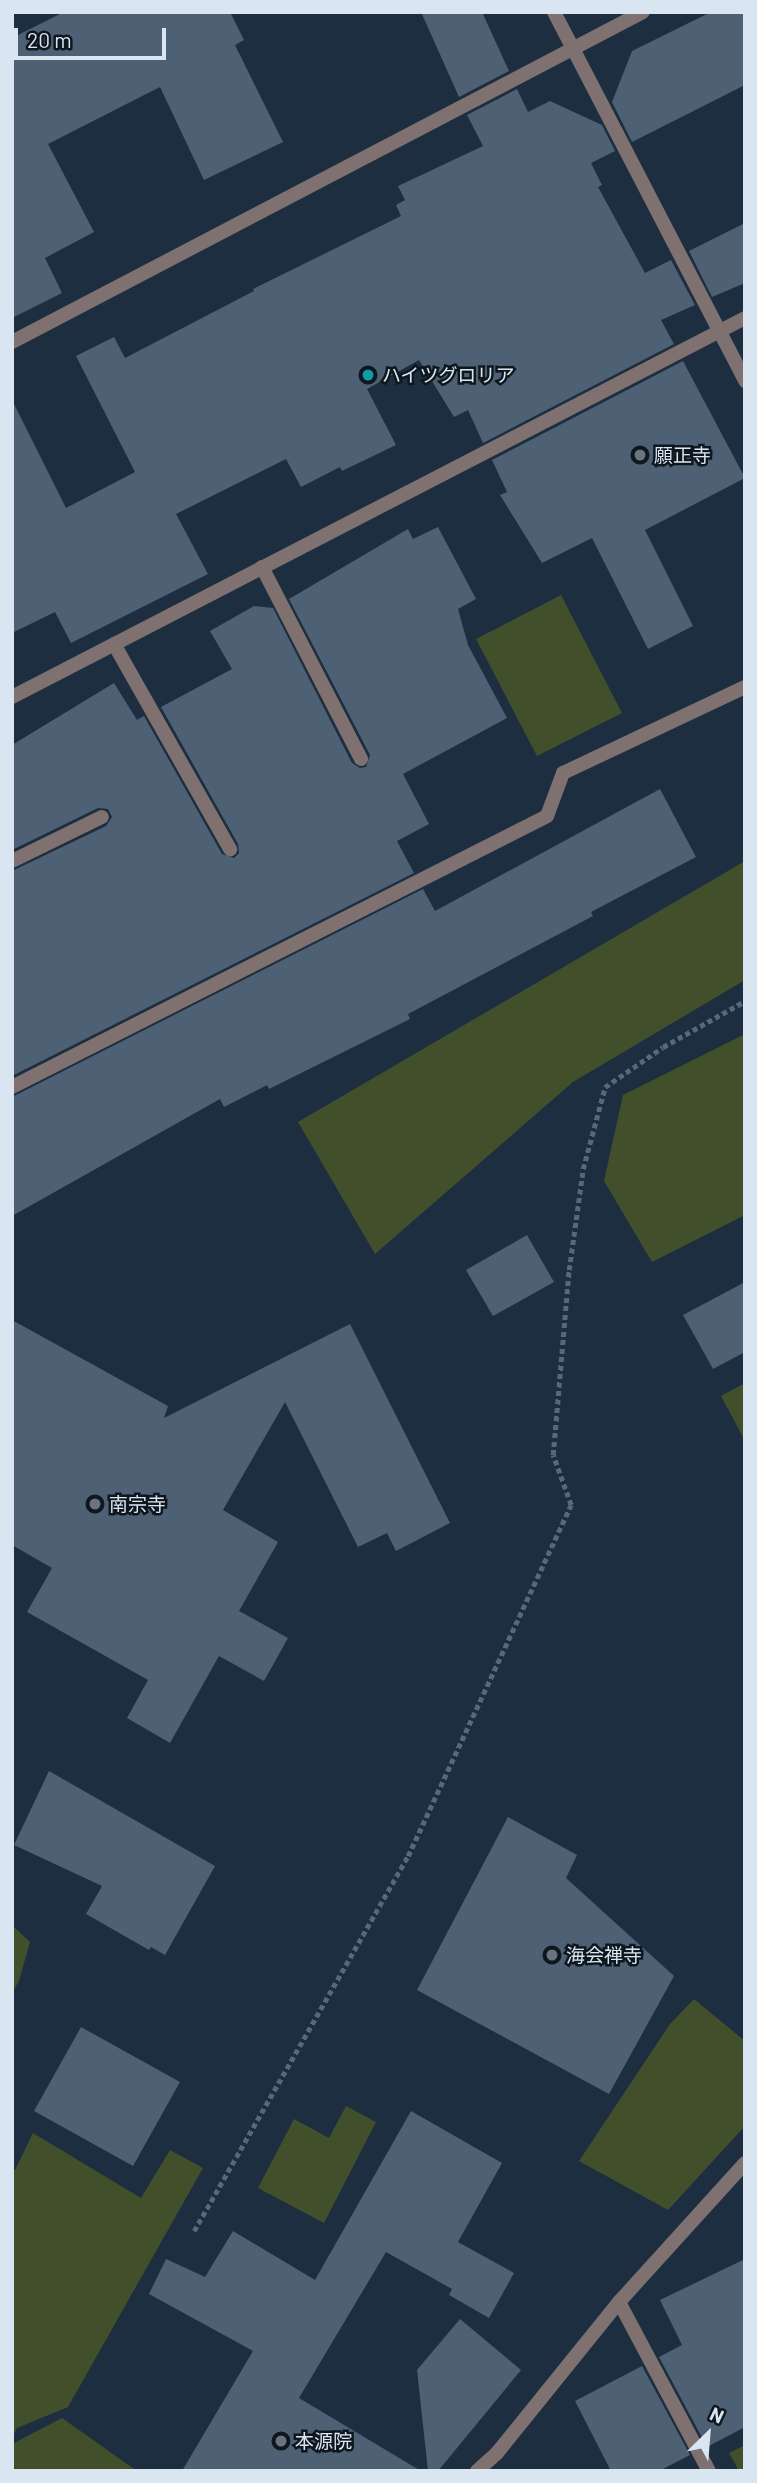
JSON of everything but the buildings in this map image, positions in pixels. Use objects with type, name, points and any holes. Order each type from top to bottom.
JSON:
[{"type":"street","points":[[554,12],[745,381]]},
{"type":"street","points":[[12,342],[643,12]]},
{"type":"street","points":[[12,697],[745,318]]},
{"type":"street","points":[[262,567],[361,759]]},
{"type":"street","points":[[114,644],[230,849]]},
{"type":"street","points":[[12,1087],[547,816],[563,773],[745,687]]},
{"type":"street","points":[[12,861],[102,817]]},
{"type":"street","points":[[477,2471],[497,2453],[619,2302],[745,2163]]},
{"type":"street","points":[[619,2302],[709,2471]]},
{"type":"path","points":[[194,2231],[408,1856],[571,1505],[553,1455],[569,1270],[583,1169],[605,1087],[663,1047],[745,1001]]},
{"type":"green space","points":[[561,595],[622,713],[537,756],[476,639]]},
{"type":"green space","points":[[745,861],[745,980],[573,1082],[375,1254],[298,1122]]},
{"type":"green space","points":[[745,1034],[745,1215],[652,1262],[604,1181],[623,1095]]},
{"type":"green space","points":[[745,1383],[745,1441],[721,1396]]},
{"type":"green space","points":[[12,1925],[30,1942],[19,1981],[12,1993]]},
{"type":"green space","points":[[694,1999],[745,2041],[745,2126],[668,2210],[579,2161],[670,2024]]},
{"type":"green space","points":[[346,2106],[376,2122],[324,2223],[258,2188],[294,2119],[329,2138]]},
{"type":"green space","points":[[33,2133],[141,2198],[170,2150],[203,2168],[68,2407],[17,2428],[12,2438],[12,2168],[15,2170]]},
{"type":"green space","points":[[62,2418],[137,2471],[12,2471],[12,2444]]},
{"type":"green space","points":[[745,2445],[745,2471],[739,2471],[729,2453]]},
{"type":"place","name":"ハイツグロリア","points":[[368,375]]},
{"type":"place","name":"願正寺","points":[[640,455]]},
{"type":"place","name":"南宗寺","points":[[95,1504]]},
{"type":"place","name":"海会禅寺","points":[[552,1955]]},
{"type":"place","name":"本源院","points":[[281,2441]]}]
